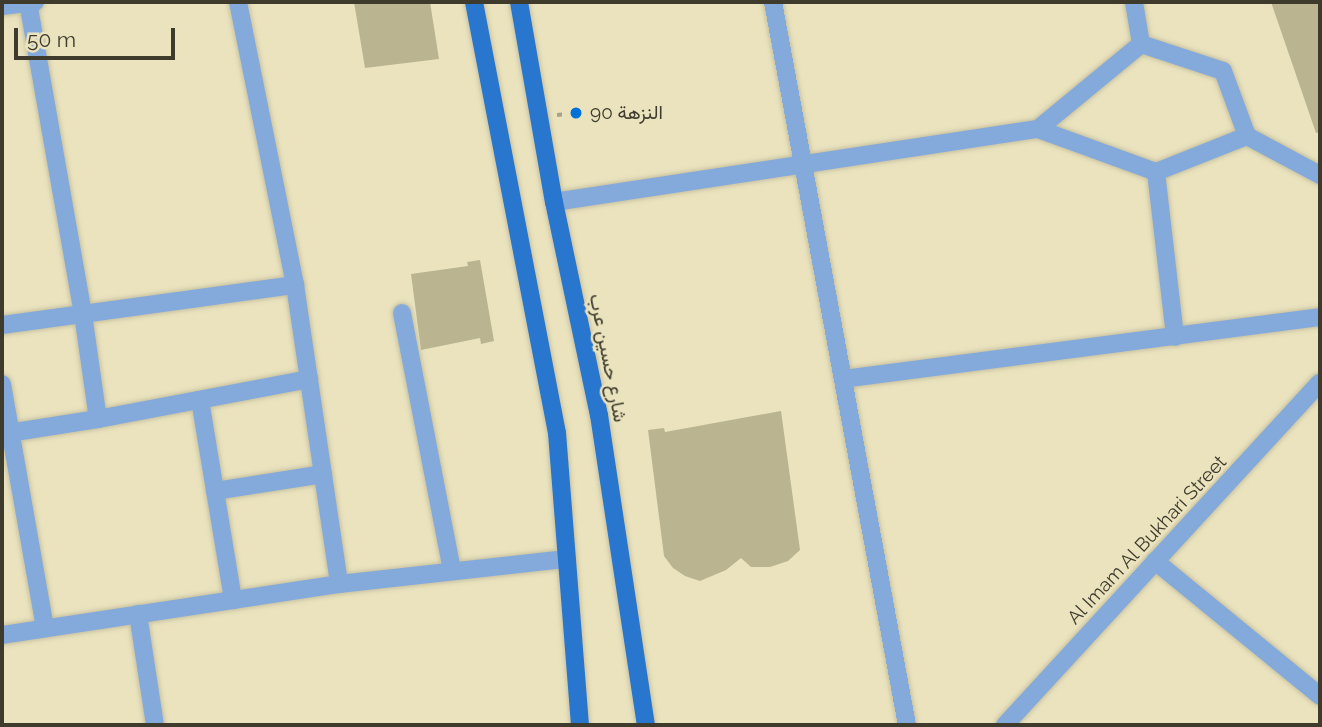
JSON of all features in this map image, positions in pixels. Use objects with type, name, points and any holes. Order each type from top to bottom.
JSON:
[{"type":"main road","points":[[474,2],[557,433],[580,725]]},
{"type":"main road","name":"شارع حسين عرب","points":[[519,2],[554,202],[599,415],[646,725]]},
{"type":"street","points":[[2,6],[30,2],[98,419]]},
{"type":"street","points":[[238,2],[295,285],[339,584]]},
{"type":"street","points":[[773,2],[907,725]]},
{"type":"street","points":[[1134,2],[1140,44]]},
{"type":"street","points":[[1038,129],[1140,44]]},
{"type":"street","points":[[1140,44],[1223,71],[1247,136],[1320,175]]},
{"type":"street","points":[[554,202],[804,167],[1038,129],[1156,172],[1247,136]]},
{"type":"street","points":[[1156,172],[1175,337]]},
{"type":"street","points":[[2,325],[295,285]]},
{"type":"street","points":[[401,313],[452,571]]},
{"type":"street","points":[[843,379],[1320,317]]},
{"type":"street","points":[[6,433],[98,419],[309,379]]},
{"type":"street","name":"Al Imam Al Bukhari Street","points":[[1005,725],[1320,383]]},
{"type":"street","points":[[2,384],[6,433],[45,628]]},
{"type":"street","points":[[200,400],[233,600]]},
{"type":"street","points":[[215,491],[323,474]]},
{"type":"street","points":[[2,635],[339,584],[567,559]]},
{"type":"street","points":[[1155,561],[1320,696]]},
{"type":"street","points":[[138,614],[155,725]]},
{"type":"building","points":[[354,2],[430,2],[439,59],[365,68]]},
{"type":"building","points":[[1271,2],[1320,2],[1320,132],[1316,133]]},
{"type":"building","points":[[480,260],[494,341],[481,344],[480,338],[421,350],[411,274],[468,266],[467,262]]},
{"type":"building","points":[[781,411],[800,550],[788,561],[770,567],[751,567],[741,558],[726,570],[700,581],[685,576],[673,568],[664,556],[648,430],[664,428],[665,432]]},
{"type":"place","name":"النزهة 90","points":[[576,113]]}]
